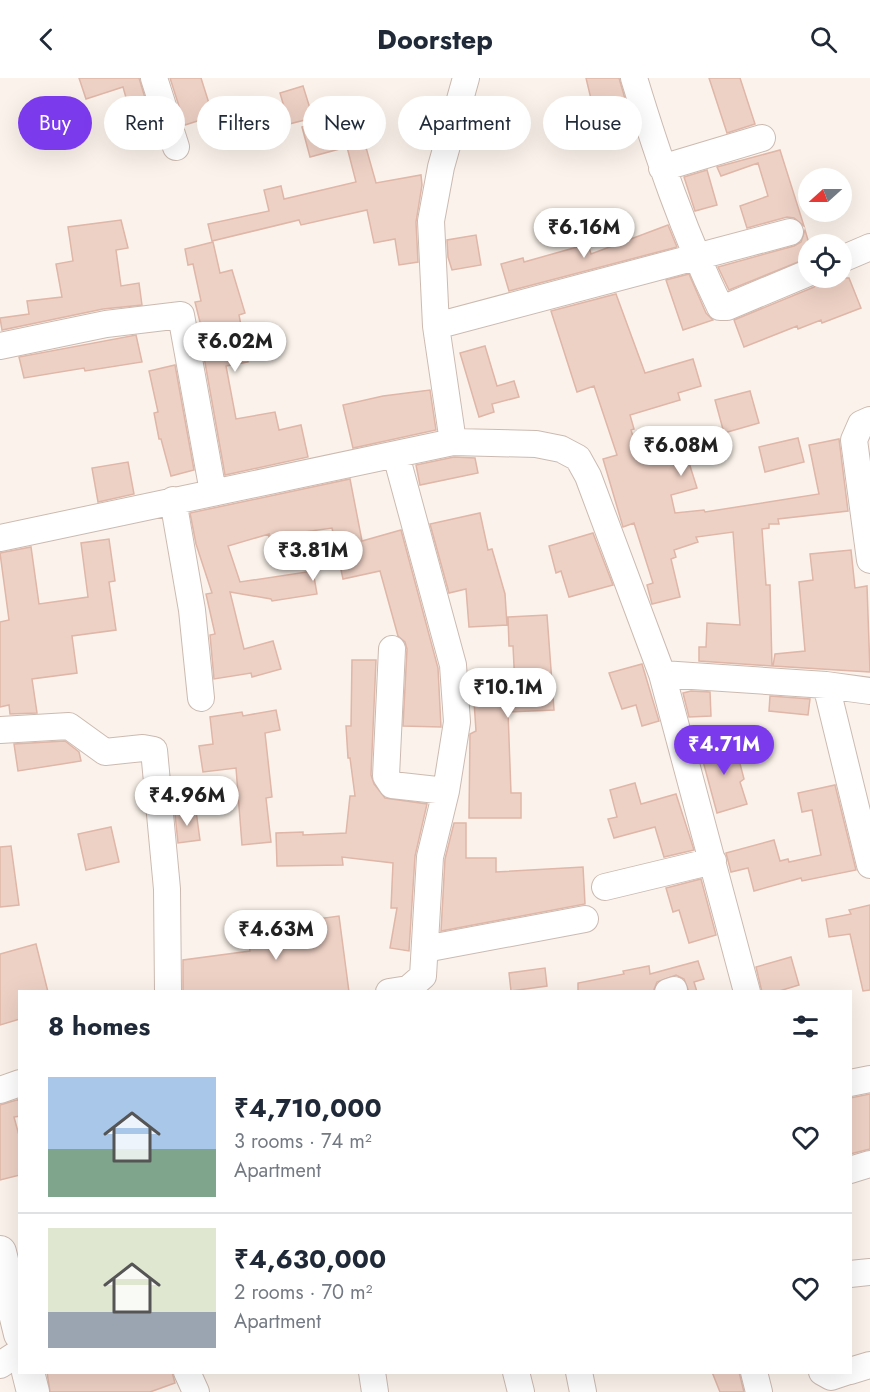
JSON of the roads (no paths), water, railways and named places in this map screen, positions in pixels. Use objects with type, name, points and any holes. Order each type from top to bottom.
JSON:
[{"type":"street","points":[[154,78],[160,96]]},
{"type":"street","points":[[453,442],[436,326],[431,238],[432,205],[466,78]]},
{"type":"street","points":[[634,78],[662,168],[695,256],[721,309],[798,277]]},
{"type":"street","points":[[662,168],[762,138]]},
{"type":"street","points":[[436,326],[790,232]]},
{"type":"street","points":[[852,255],[870,247]]},
{"type":"street","points":[[0,346],[106,324],[181,315],[213,492]]},
{"type":"street","points":[[870,420],[861,424],[854,440],[870,560]]},
{"type":"street","points":[[0,538],[453,442],[536,444],[561,449],[578,458],[588,476],[662,674],[746,990]]},
{"type":"street","points":[[396,455],[453,665],[457,722],[446,791],[430,857],[422,979],[401,990]]},
{"type":"street","points":[[173,500],[192,610],[201,698]]},
{"type":"street","points":[[392,649],[386,776],[392,785],[446,791]]},
{"type":"street","points":[[662,674],[826,685],[870,691]]},
{"type":"street","points":[[826,685],[870,865]]},
{"type":"street","points":[[0,730],[69,726],[107,752],[143,748],[154,750],[166,878],[168,990]]},
{"type":"street","points":[[605,887],[713,861]]},
{"type":"street","points":[[424,949],[585,920]]},
{"type":"street","points":[[852,1083],[870,1079]]},
{"type":"street","points":[[0,1090],[18,1084]]},
{"type":"street","points":[[852,1169],[870,1164]]},
{"type":"street","points":[[0,1252],[18,1326]]},
{"type":"street","points":[[852,1274],[870,1272]]},
{"type":"street","points":[[0,1365],[18,1353]]},
{"type":"street","points":[[852,1370],[870,1365]]},
{"type":"street","points":[[28,1374],[33,1392]]},
{"type":"street","points":[[189,1374],[196,1392]]},
{"type":"street","points":[[372,1374],[375,1392]]},
{"type":"street","points":[[516,1374],[521,1392]]},
{"type":"street","points":[[579,1374],[583,1392]]},
{"type":"street","points":[[754,1374],[759,1392]]}]
